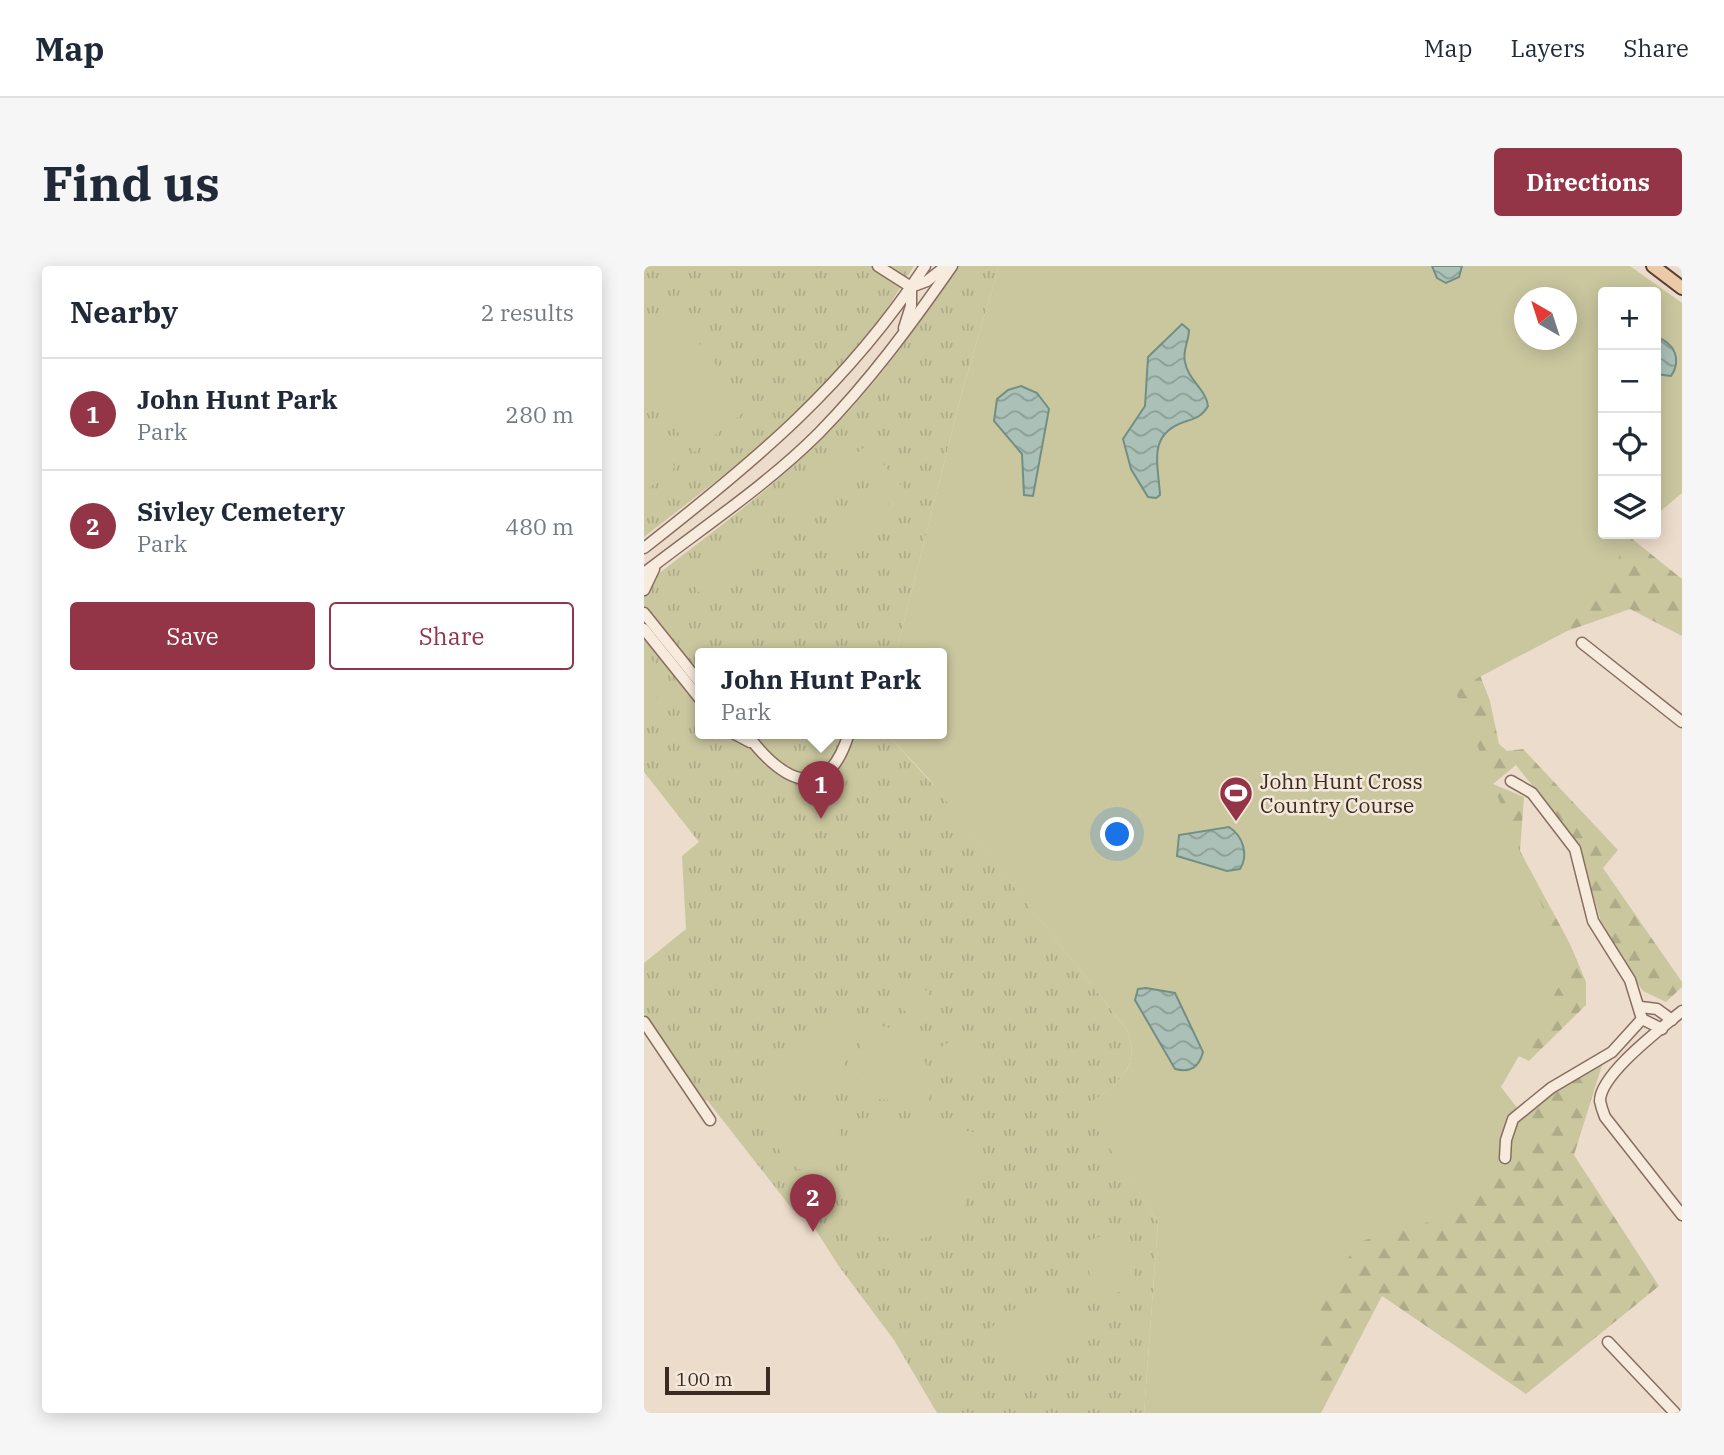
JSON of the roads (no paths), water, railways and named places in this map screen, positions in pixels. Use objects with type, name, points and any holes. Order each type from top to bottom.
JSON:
[{"type":"main road","points":[[1653,266],[1682,288]]},
{"type":"street","points":[[878,266],[911,287]]},
{"type":"street","points":[[646,545],[740,472],[803,416],[862,353],[925,266]]},
{"type":"street","points":[[911,287],[927,281],[946,266]]},
{"type":"street","points":[[644,573],[761,483],[818,434],[898,340],[952,266]]},
{"type":"street","points":[[898,340],[911,306],[911,287]]},
{"type":"street","points":[[644,590],[647,580],[664,558]]},
{"type":"street","points":[[644,604],[646,615],[695,677]]},
{"type":"street","points":[[644,629],[695,693]]},
{"type":"street","points":[[1582,643],[1682,722]]},
{"type":"street","points":[[744,739],[754,744]]},
{"type":"street","points":[[750,739],[788,776],[807,780],[821,777],[832,768],[843,754],[847,739]]},
{"type":"street","points":[[1505,1158],[1506,1140],[1513,1119],[1551,1088],[1612,1052],[1642,1019],[1641,1007],[1630,979],[1593,921],[1575,849],[1532,793],[1511,781]]},
{"type":"street","points":[[1641,1007],[1657,1009],[1672,1020]]},
{"type":"street","points":[[1682,1011],[1605,1083],[1600,1100],[1605,1117],[1682,1215]]},
{"type":"street","points":[[1642,1019],[1662,1029]]},
{"type":"street","points":[[644,1022],[710,1120]]},
{"type":"street","points":[[1608,1342],[1675,1413]]},
{"type":"water","points":[[1432,266],[1462,266],[1459,277],[1446,283],[1437,278]]},
{"type":"water","points":[[1182,324],[1189,330],[1184,354],[1187,368],[1204,394],[1208,406],[1199,416],[1174,426],[1160,441],[1157,460],[1160,495],[1156,498],[1148,497],[1131,469],[1123,439],[1145,406],[1148,357]]},
{"type":"water","points":[[1661,339],[1668,343],[1675,353],[1676,364],[1671,376],[1661,375]]},
{"type":"water","points":[[1021,386],[1037,393],[1049,409],[1033,496],[1024,495],[1022,454],[994,421],[997,399],[1008,390]]},
{"type":"water","points":[[1229,827],[1238,835],[1243,846],[1244,858],[1240,869],[1227,871],[1177,856],[1179,835]]},
{"type":"water","points":[[1138,989],[1175,993],[1203,1052],[1194,1068],[1175,1069],[1135,1000]]},
{"type":"place","name":"John Hunt Park","points":[[821,819]]},
{"type":"place","name":"John Hunt Cross Country Course","points":[[1236,823]]},
{"type":"place","name":"Sivley Cemetery","points":[[813,1232]]}]
